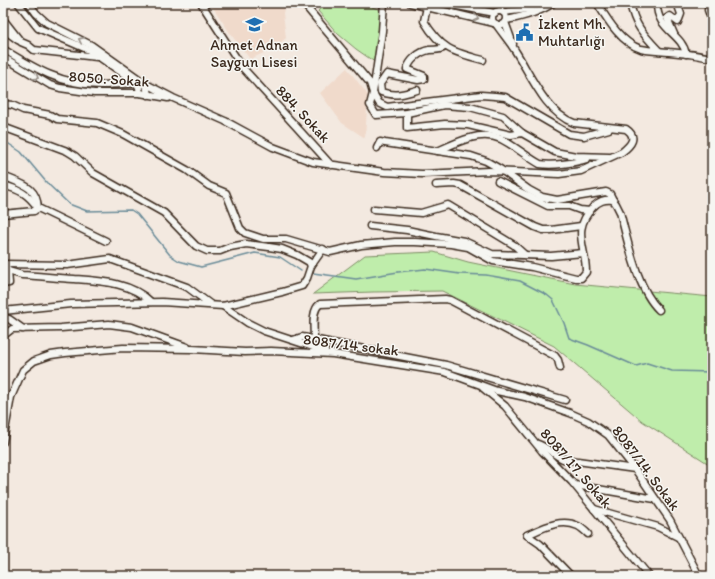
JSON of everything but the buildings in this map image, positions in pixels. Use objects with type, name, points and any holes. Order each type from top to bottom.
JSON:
[{"type":"street","points":[[18,3],[38,28],[89,50],[137,83],[140,94]]},
{"type":"street","points":[[29,3],[36,13],[47,23],[91,45],[146,84],[173,98],[225,121],[273,147],[313,162],[384,172],[414,174],[489,171],[506,173],[559,174],[581,171],[628,148],[632,138],[631,132],[626,129],[574,123],[560,116],[540,92],[516,51],[492,19],[499,12],[503,3]]},
{"type":"street","name":"884. Sokak","points":[[202,3],[242,67],[331,164]]},
{"type":"street","points":[[303,3],[370,83],[373,93],[379,103],[388,107],[481,95],[505,97],[569,134],[584,136],[613,128]]},
{"type":"street","points":[[384,3],[382,31],[370,105],[376,115],[407,113],[444,105],[470,107],[503,116],[522,133],[555,152],[576,156],[612,157]]},
{"type":"street","points":[[410,3],[502,24],[505,21],[528,15],[553,3]]},
{"type":"street","points":[[441,3],[499,12],[529,9],[541,3]]},
{"type":"street","points":[[597,3],[610,23],[630,44],[640,49],[712,58]]},
{"type":"street","points":[[630,3],[632,15],[638,27],[659,51]]},
{"type":"street","points":[[657,3],[658,16],[668,30],[684,46],[686,54]]},
{"type":"street","points":[[676,39],[667,18],[670,16],[678,22],[681,14],[677,3]]},
{"type":"street","points":[[712,3],[709,5],[708,10],[712,21]]},
{"type":"street","points":[[427,7],[424,21],[432,33],[445,47],[457,53],[483,60]]},
{"type":"street","points":[[499,12],[506,16],[505,21],[516,51]]},
{"type":"street","points":[[3,19],[21,42]]},
{"type":"street","points":[[3,29],[6,33],[34,50],[98,57]]},
{"type":"street","points":[[417,90],[392,96],[381,92],[380,84],[386,74],[418,80],[424,79],[424,76],[407,69],[412,60],[428,50],[439,50],[445,47]]},
{"type":"street","name":"8050. Sokak","points":[[3,48],[43,72],[60,79],[76,83],[99,85],[146,84]]},
{"type":"street","name":"8050. Sokak","points":[[3,57],[50,85],[60,88],[94,93],[140,94],[173,98]]},
{"type":"street","points":[[146,84],[148,95]]},
{"type":"street","points":[[3,104],[12,105],[23,110],[50,115],[57,119],[97,123],[123,134],[187,170],[209,186],[226,193],[236,220],[240,228],[245,233],[263,239],[286,239],[330,252],[361,245],[401,242],[451,244],[468,247],[493,261],[532,266],[581,278],[586,272],[580,234],[584,219],[597,203],[602,200],[613,200]]},
{"type":"street","points":[[407,113],[407,128],[445,124],[468,125],[511,135],[522,133]]},
{"type":"street","points":[[3,127],[71,154],[93,173],[164,213],[196,246],[208,251],[220,251],[230,247],[246,244],[282,249],[309,262],[311,266]]},
{"type":"street","points":[[438,151],[468,138],[484,136],[502,140],[540,164],[586,160],[592,157]]},
{"type":"street","points":[[377,148],[380,142],[385,142],[471,156],[486,161],[506,173],[529,190],[557,200],[566,200],[588,194],[606,192],[610,194],[620,212],[643,288],[651,302],[659,310]]},
{"type":"street","points":[[3,176],[23,184],[33,191],[37,199],[38,208]]},
{"type":"street","points":[[498,181],[548,206],[569,206],[580,210],[590,210]]},
{"type":"street","points":[[3,185],[22,192],[30,198],[38,208],[106,241]]},
{"type":"street","points":[[436,185],[460,185],[543,230],[582,226]]},
{"type":"street","points":[[374,209],[421,213],[448,205],[514,245],[525,255]]},
{"type":"street","points":[[3,214],[34,211],[38,208]]},
{"type":"street","points":[[370,226],[407,230],[464,240],[492,254],[551,256],[583,253]]},
{"type":"street","points":[[3,311],[71,304],[151,302],[178,302],[223,306],[302,286],[307,278],[311,266],[323,249]]},
{"type":"street","points":[[3,265],[67,265],[110,259],[187,286],[211,305]]},
{"type":"street","points":[[3,265],[8,271],[22,275],[107,282],[130,288],[144,295],[151,302]]},
{"type":"street","points":[[3,284],[9,283],[8,271]]},
{"type":"street","points":[[314,339],[315,312],[317,306],[320,304],[445,299],[450,300],[555,356],[558,360],[560,368]]},
{"type":"street","points":[[223,306],[248,323],[264,331],[333,354]]},
{"type":"street","points":[[3,317],[9,319],[24,329]]},
{"type":"street","points":[[3,336],[12,329],[61,328],[109,324],[132,326],[192,349]]},
{"type":"street","points":[[293,340],[302,337],[446,365],[565,400]]},
{"type":"street","points":[[3,442],[14,387],[23,370],[34,361],[51,355],[123,348],[192,349]]},
{"type":"street","name":"8087/14 sokak","points":[[192,349],[333,354],[445,372],[478,383]]},
{"type":"street","name":"8087/17. Sokak","points":[[478,383],[505,406],[537,444],[575,485],[649,576]]},
{"type":"street","name":"8087/14. Sokak","points":[[478,383],[497,391],[525,397],[588,421],[608,435],[635,469],[670,520],[699,576]]},
{"type":"street","points":[[537,444],[547,448],[554,455],[563,459],[635,469]]},
{"type":"street","points":[[575,485],[655,499]]},
{"type":"street","points":[[594,509],[658,527],[679,537]]},
{"type":"street","points":[[570,576],[540,544],[527,535],[550,525],[564,523],[578,526],[588,534]]},
{"type":"shaded area","name":"Ahmet Adnan Saygun Lisesi","points":[[210,3],[286,3],[283,13],[286,38],[273,49],[250,59],[232,36]]},
{"type":"shaded area","points":[[347,68],[368,95],[365,138],[342,123],[320,93]]},
{"type":"green space","points":[[325,3],[373,3],[372,7],[382,10],[376,63],[338,34],[318,11]]},
{"type":"green space","points":[[434,252],[468,262],[575,284],[712,297],[712,466],[642,421],[554,346],[442,291],[313,294],[365,255]]},
{"type":"waterway","points":[[3,140],[21,152],[47,183],[69,204],[87,211],[131,210],[137,214],[170,255],[179,261],[201,267],[255,253],[280,257],[301,271]]},
{"type":"waterway","points":[[313,273],[356,279],[425,269],[460,274],[486,275],[520,281],[547,295],[553,300],[564,323],[569,338],[636,366],[647,363],[672,371],[712,372]]},
{"type":"place","name":"Ahmet Adnan Saygun Lisesi","points":[[254,24]]},
{"type":"place","name":"İzkent Mh. Muhtarlığı","points":[[525,33]]}]
